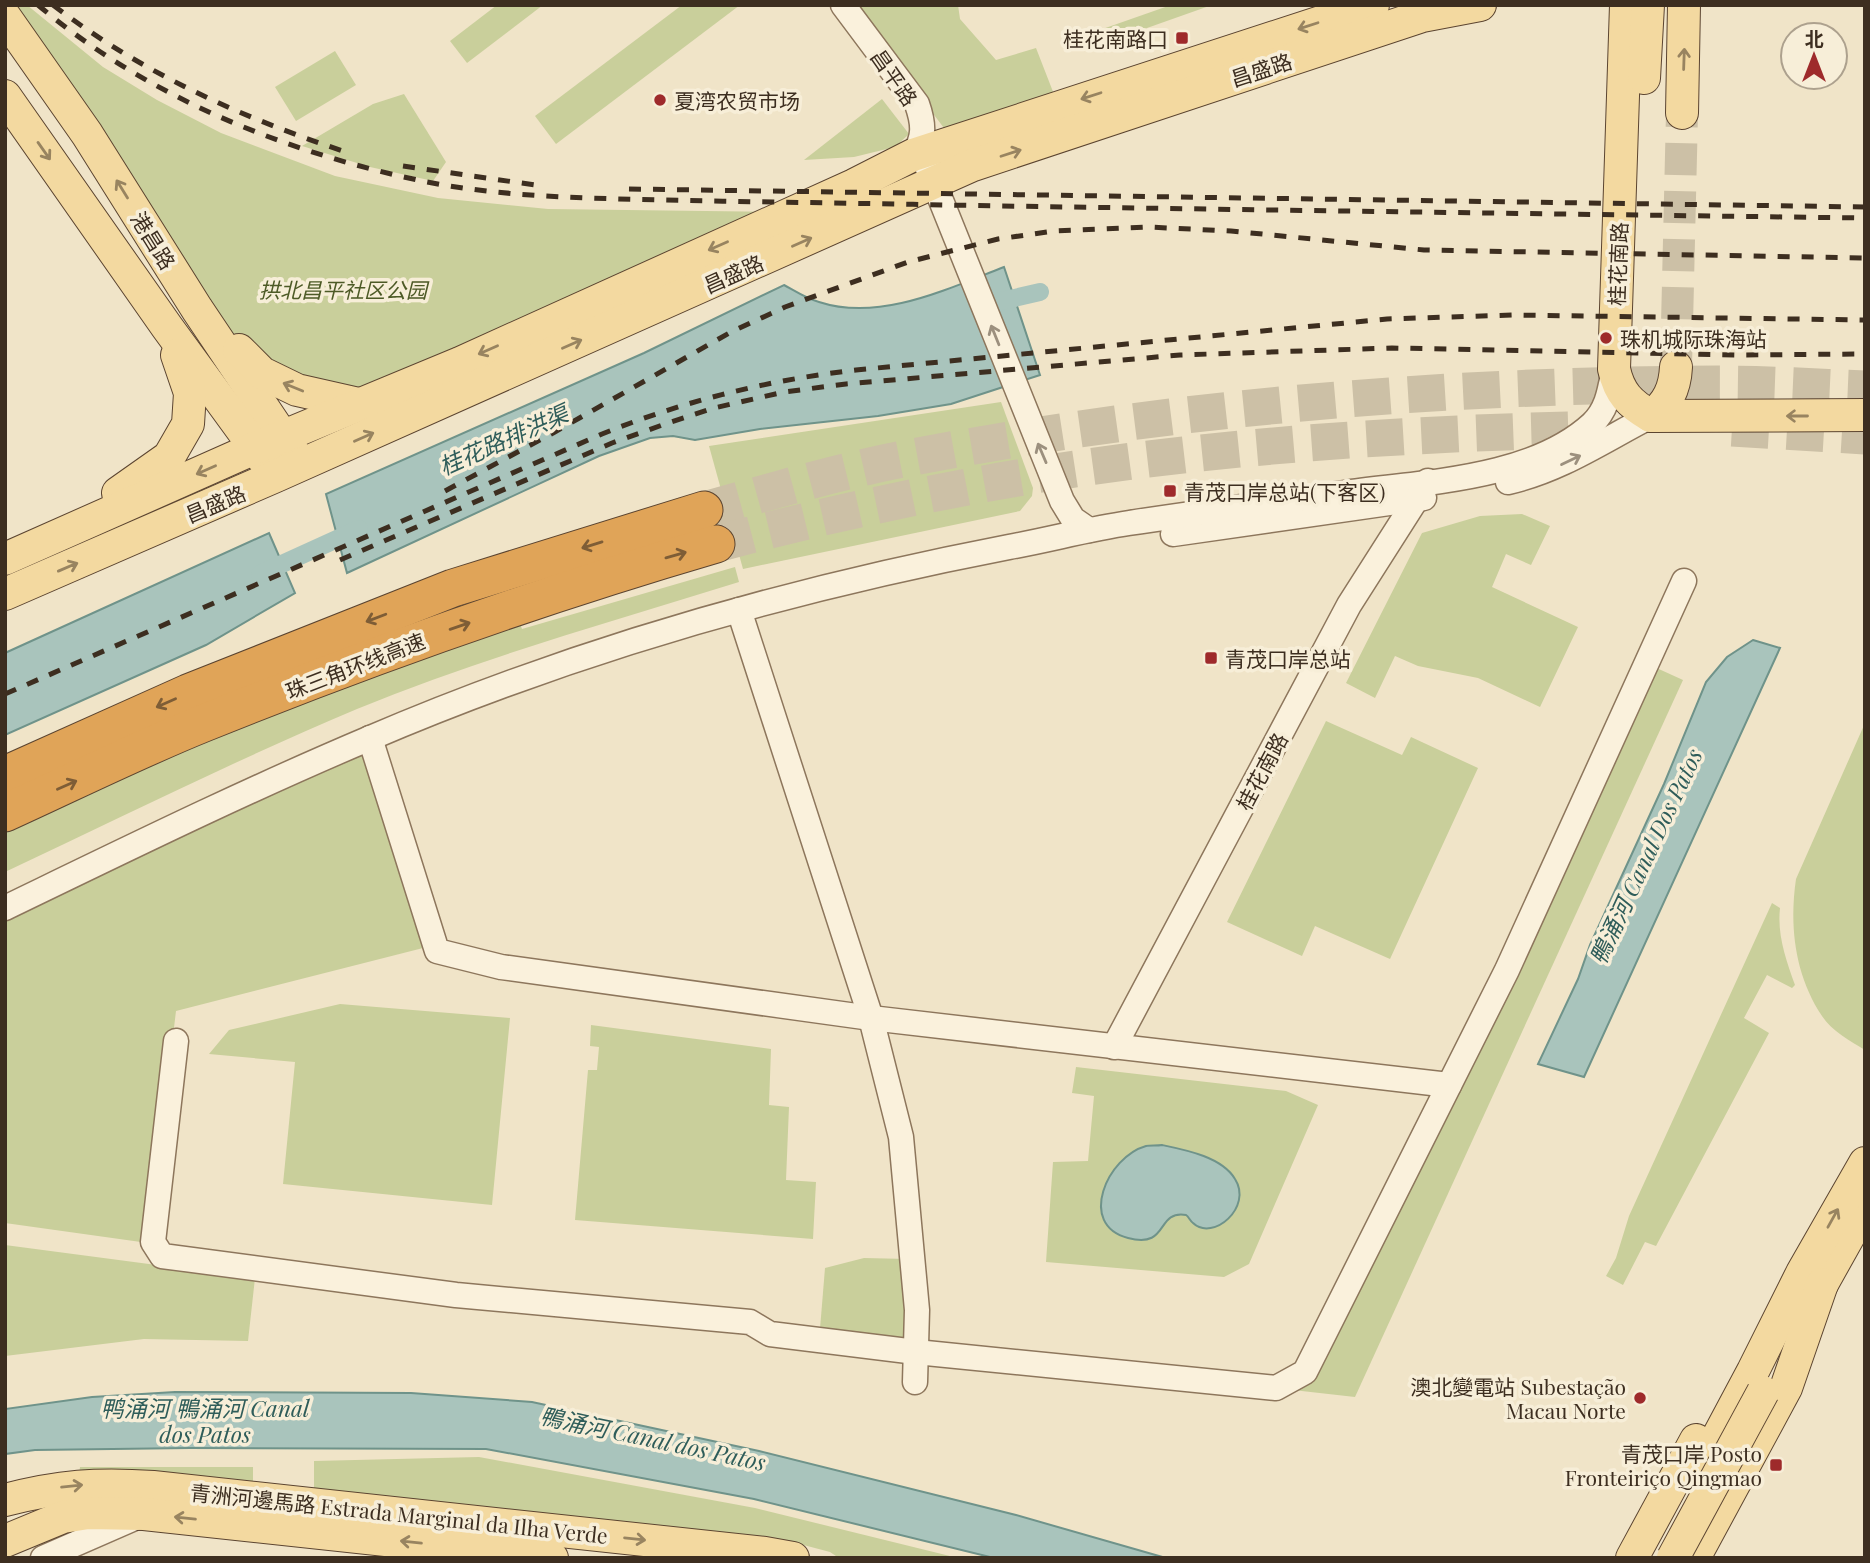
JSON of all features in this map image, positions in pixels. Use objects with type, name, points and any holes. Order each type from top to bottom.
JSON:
[{"type":"highway","name":"珠三角环线高速","points":[[5,775],[188,693],[440,593],[704,510]]},
{"type":"highway","name":"珠三角环线高速","points":[[5,813],[202,724],[424,638],[597,579],[716,544]]},
{"type":"main road","name":"昌盛路","points":[[5,594],[289,471],[934,166],[980,132],[1373,5]]},
{"type":"main road","name":"桂花南路","points":[[1614,369],[1626,5]]},
{"type":"main road","points":[[1648,5],[1629,362],[1632,388],[1651,416]]},
{"type":"main road","points":[[1682,113],[1684,5]]},
{"type":"main road","name":"昌盛路","points":[[5,559],[269,442],[473,357],[842,190],[934,166],[1409,20],[1466,7]]},
{"type":"main road","name":"港昌路","points":[[5,17],[88,134],[197,309],[269,442],[289,471]]},
{"type":"main road","name":"港昌路","points":[[5,96],[167,327],[269,442]]},
{"type":"main road","points":[[197,309],[261,373],[298,390],[359,404]]},
{"type":"main road","points":[[42,542],[134,484],[169,457],[188,424],[190,393],[167,327]]},
{"type":"main road","points":[[1614,369],[1618,384],[1628,400],[1651,416],[1865,415]]},
{"type":"main road","name":"桂花南路","points":[[1651,416],[1667,400],[1673,389],[1676,369],[1678,398],[1689,412],[1700,416]]},
{"type":"main road","points":[[1673,1558],[1755,1388],[1812,1279],[1865,1163]]},
{"type":"main road","points":[[1632,1558],[1737,1363],[1812,1279],[1865,1207]]},
{"type":"main road","points":[[1639,1558],[1657,1538],[1667,1535],[1684,1545],[1692,1558],[1786,1388],[1812,1279]]},
{"type":"main road","points":[[1653,1558],[1755,1388]]},
{"type":"main road","name":"青洲河邊馬路 Estrada Marginal da Ilha Verde","points":[[5,1500],[61,1487],[91,1484],[153,1487],[793,1558]]},
{"type":"main road","name":"青洲河邊馬路 Estrada Marginal da Ilha Verde","points":[[5,1541],[63,1517],[88,1513],[144,1514],[552,1558]]},
{"type":"street","name":"昌平路","points":[[843,5],[917,104],[922,116],[923,134],[934,166]]},
{"type":"street","points":[[917,104],[930,120],[946,132],[956,135],[980,132]]},
{"type":"street","points":[[934,166],[947,215],[1062,501],[1073,519],[1092,537]]},
{"type":"street","name":"桂花南路","points":[[1114,1047],[1349,605],[1421,491],[1514,466],[1579,435],[1604,409],[1614,369]]},
{"type":"street","name":"桂花南路","points":[[5,908],[217,806],[370,738],[565,664],[739,610],[892,571],[1036,542],[1092,537],[1421,491],[1495,485],[1549,471],[1651,416]]},
{"type":"street","points":[[1036,542],[1057,524],[1062,501]]},
{"type":"street","points":[[176,1041],[153,1242],[162,1256],[456,1295],[750,1322],[770,1334],[916,1352],[1276,1388],[1305,1372],[1507,970],[1684,582]]},
{"type":"street","points":[[739,610],[871,1018],[901,1137],[917,1310],[915,1382]]},
{"type":"street","points":[[370,738],[437,951],[501,967],[871,1018],[1449,1086]]},
{"type":"street","name":"青洲河邊馬路 Estrada Marginal da Ilha Verde","points":[[43,1558],[144,1514]]},
{"type":"green space","name":"拱北昌平社区公园","points":[[5,5],[27,5],[103,67],[157,100],[221,133],[335,176],[438,198],[548,209],[789,212],[359,404],[297,389],[198,309]]},
{"type":"green space","points":[[497,5],[543,5],[467,63],[450,41]]},
{"type":"green space","points":[[682,5],[740,5],[556,144],[535,116]]},
{"type":"green space","points":[[851,5],[958,5],[960,19],[996,60],[1036,48],[1057,102],[950,136]]},
{"type":"green space","points":[[1171,5],[1212,5],[1099,45],[1094,32]]},
{"type":"green space","points":[[335,51],[356,85],[296,121],[275,87]]},
{"type":"green space","points":[[404,94],[446,162],[433,181],[370,167],[302,146],[373,104]]},
{"type":"green space","points":[[882,99],[909,134],[895,147],[854,157],[804,160]]},
{"type":"green space","points":[[1001,402],[1033,488],[1032,496],[1020,511],[743,569],[709,446]]},
{"type":"green space","points":[[1522,514],[1550,526],[1531,565],[1506,554],[1492,587],[1578,627],[1540,707],[1478,678],[1418,666],[1395,656],[1375,698],[1346,683],[1422,533],[1480,516]]},
{"type":"green space","points":[[735,567],[739,582],[499,657],[357,709],[224,768],[5,872],[5,818],[516,612],[522,629]]},
{"type":"green space","points":[[1650,665],[1683,680],[1355,1397],[1284,1389]]},
{"type":"green space","points":[[1326,721],[1402,755],[1411,737],[1478,768],[1390,959],[1315,926],[1302,956],[1227,922]]},
{"type":"green space","points":[[1865,723],[1865,1050],[1831,1026],[1813,1000],[1796,950],[1793,915],[1796,879]]},
{"type":"green space","points":[[367,744],[427,947],[176,1011],[148,1243],[5,1223],[5,916]]},
{"type":"green space","points":[[1772,903],[1780,908],[1781,938],[1795,985],[1792,988],[1767,975],[1744,1018],[1769,1033],[1656,1246],[1645,1242],[1623,1285],[1606,1276],[1616,1258],[1629,1216]]},
{"type":"green space","points":[[340,1004],[510,1018],[492,1205],[283,1184],[295,1062],[209,1054],[229,1030]]},
{"type":"green space","points":[[591,1025],[771,1049],[769,1105],[789,1107],[786,1180],[816,1182],[813,1239],[575,1220],[588,1070],[597,1070],[599,1047],[590,1046]]},
{"type":"green space","points":[[1076,1067],[1286,1091],[1318,1105],[1249,1264],[1224,1277],[1046,1262],[1053,1162],[1088,1161],[1094,1096],[1072,1093]]},
{"type":"green space","points":[[5,1245],[255,1278],[248,1341],[144,1339],[5,1356]]},
{"type":"green space","points":[[864,1258],[908,1259],[911,1341],[820,1329],[825,1268]]},
{"type":"green space","points":[[479,1457],[755,1508],[958,1558],[839,1558],[830,1552],[796,1543],[314,1493],[314,1461]]},
{"type":"green space","points":[[80,1467],[253,1467],[253,1487],[79,1474]]},
{"type":"water","points":[[1004,267],[1040,375],[951,404],[878,416],[760,429],[695,440],[673,436],[650,438],[599,456],[347,573],[326,494],[644,353],[784,285],[819,302],[866,308],[913,300]]},
{"type":"water","points":[[269,533],[295,593],[206,645],[5,735],[5,653]]},
{"type":"water","name":"鴨涌河 Canal Dos Patos","points":[[1753,640],[1780,648],[1584,1077],[1538,1064],[1664,784],[1706,682],[1727,657]]},
{"type":"water","points":[[1162,1145],[1203,1156],[1229,1171],[1239,1190],[1239,1200],[1228,1219],[1211,1228],[1201,1228],[1186,1215],[1176,1215],[1170,1218],[1157,1234],[1141,1240],[1113,1231],[1104,1220],[1101,1206],[1103,1191],[1110,1177],[1132,1153],[1146,1146]]},
{"type":"water","name":"鸭涌河 鴨涌河 Canal dos Patos","points":[[175,1392],[411,1393],[532,1402],[759,1451],[1016,1515],[1166,1558],[994,1558],[754,1499],[486,1449],[190,1448],[35,1450],[5,1454],[5,1409],[92,1397]]},
{"type":"waterway","name":"桂花路排洪渠","points":[[993,303],[1040,292]]},
{"type":"waterway","name":"桂花路排洪渠","points":[[260,574],[359,529]]},
{"type":"tunnel","points":[[1676,367],[1682,113]]},
{"type":"tunnel","points":[[704,510],[828,476],[903,459],[1105,425],[1309,402],[1411,394],[1616,385],[1718,384],[1865,389]]},
{"type":"tunnel","points":[[1732,428],[1865,436]]},
{"type":"tunnel","points":[[716,544],[929,494],[1152,459],[1304,443],[1611,429]]},
{"type":"railway","points":[[38,5],[126,68],[221,118],[271,138],[375,170],[485,191],[697,201],[1865,218]]},
{"type":"railway","points":[[53,5],[121,52],[193,91],[268,124],[346,152]]},
{"type":"railway","points":[[403,166],[535,185]]},
{"type":"railway","points":[[629,189],[1865,207]]},
{"type":"railway","points":[[445,491],[731,332],[785,307],[908,262],[998,239],[1054,231],[1148,227],[1231,231],[1424,250],[1865,258]]},
{"type":"railway","points":[[5,694],[602,434],[664,411],[759,386],[856,370],[1387,319],[1512,315],[1865,320]]},
{"type":"railway","points":[[340,560],[612,443],[714,408],[784,392],[846,384],[1180,355],[1392,348],[1736,355],[1865,354]]},
{"type":"place","name":"桂花南路口","points":[[1182,38]]},
{"type":"place","name":"夏湾农贸市场","points":[[660,100]]},
{"type":"place","name":"珠机城际珠海站","points":[[1606,338]]},
{"type":"place","name":"青茂口岸总站(下客区)","points":[[1170,491]]},
{"type":"place","name":"青茂口岸总站","points":[[1211,658]]},
{"type":"place","name":"澳北變電站 Subestação Macau Norte","points":[[1640,1398]]},
{"type":"place","name":"青茂口岸 Posto Fronteiriço Qingmao","points":[[1776,1465]]},
{"type":"water label","name":"鴨涌河 Canal dos Patos","points":[[653,1438]]}]
